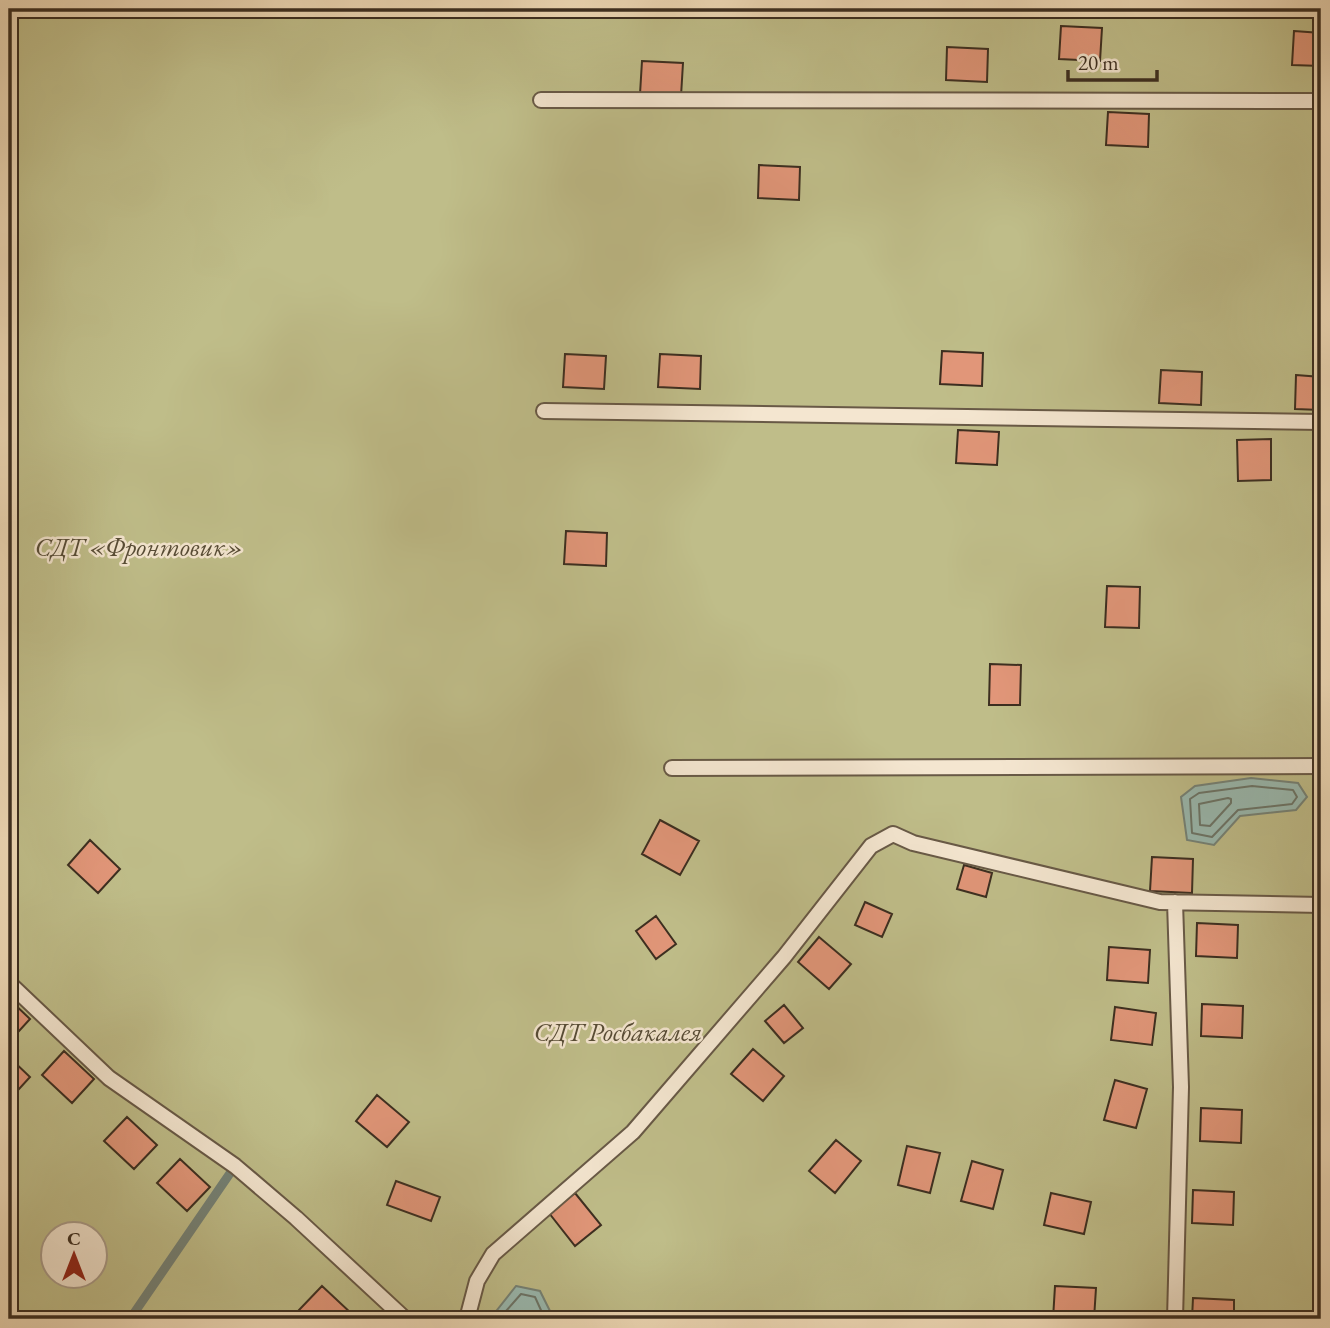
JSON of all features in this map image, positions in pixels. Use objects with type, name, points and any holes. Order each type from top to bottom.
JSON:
[{"type":"lane","points":[[541,100],[1321,101]]},
{"type":"lane","points":[[544,411],[1321,422]]},
{"type":"lane","points":[[672,768],[1321,766]]},
{"type":"lane","points":[[467,1319],[477,1281],[493,1254],[633,1132],[784,957],[871,846],[893,834],[913,843],[1160,902],[1321,905]]},
{"type":"lane","points":[[1175,902],[1181,1087],[1175,1319]]},
{"type":"lane","points":[[9,983],[109,1078],[235,1166],[296,1218],[405,1319]]},
{"type":"green space","points":[[9,9],[1321,9],[1321,1319],[9,1319]]},
{"type":"water","points":[[1251,778],[1298,783],[1307,797],[1296,810],[1240,816],[1214,845],[1187,840],[1181,797],[1195,786]]},
{"type":"water","points":[[516,1286],[540,1291],[554,1319],[490,1319]]},
{"type":"building","points":[[1061,26],[1102,28],[1100,61],[1059,59]]},
{"type":"building","points":[[1294,31],[1321,33],[1321,66],[1292,65]]},
{"type":"building","points":[[947,47],[988,49],[987,82],[946,80]]},
{"type":"building","points":[[642,61],[683,63],[681,96],[640,94]]},
{"type":"building","points":[[1108,112],[1149,114],[1148,147],[1106,145]]},
{"type":"building","points":[[759,165],[800,167],[799,200],[758,198]]},
{"type":"building","points":[[942,351],[983,353],[982,386],[940,384]]},
{"type":"building","points":[[565,354],[606,356],[604,389],[563,387]]},
{"type":"building","points":[[660,354],[701,356],[700,389],[658,387]]},
{"type":"building","points":[[1161,370],[1202,372],[1201,405],[1159,403]]},
{"type":"building","points":[[1296,375],[1321,377],[1321,410],[1295,409]]},
{"type":"building","points":[[958,430],[999,432],[997,465],[956,463]]},
{"type":"building","points":[[1271,439],[1271,480],[1238,481],[1237,440]]},
{"type":"building","points":[[566,531],[607,533],[606,566],[564,564]]},
{"type":"building","points":[[1107,586],[1140,587],[1139,628],[1105,627]]},
{"type":"building","points":[[990,664],[1021,665],[1020,705],[989,705]]},
{"type":"building","points":[[660,820],[699,841],[680,875],[642,854]]},
{"type":"building","points":[[90,840],[120,869],[98,893],[68,865]]},
{"type":"building","points":[[1152,857],[1193,859],[1192,893],[1150,891]]},
{"type":"building","points":[[964,865],[992,873],[986,897],[957,889]]},
{"type":"building","points":[[865,902],[892,914],[882,937],[855,925]]},
{"type":"building","points":[[656,916],[676,944],[656,959],[636,931]]},
{"type":"building","points":[[1197,923],[1238,925],[1237,958],[1196,956]]},
{"type":"building","points":[[819,937],[851,964],[829,989],[798,962]]},
{"type":"building","points":[[1109,947],[1150,950],[1148,983],[1107,980]]},
{"type":"building","points":[[9,999],[30,1019],[9,1042]]},
{"type":"building","points":[[1202,1004],[1243,1006],[1242,1038],[1201,1036]]},
{"type":"building","points":[[784,1005],[803,1028],[784,1043],[765,1021]]},
{"type":"building","points":[[1115,1007],[1156,1013],[1152,1045],[1111,1040]]},
{"type":"building","points":[[753,1049],[784,1076],[763,1101],[731,1074]]},
{"type":"building","points":[[64,1051],[94,1079],[72,1103],[42,1075]]},
{"type":"building","points":[[9,1057],[30,1077],[9,1100]]},
{"type":"building","points":[[1115,1080],[1147,1089],[1136,1128],[1104,1120]]},
{"type":"building","points":[[377,1095],[409,1122],[387,1147],[356,1121]]},
{"type":"building","points":[[1201,1108],[1242,1110],[1241,1143],[1200,1141]]},
{"type":"building","points":[[127,1117],[157,1145],[134,1169],[104,1141]]},
{"type":"building","points":[[836,1140],[861,1161],[835,1193],[809,1171]]},
{"type":"building","points":[[907,1146],[940,1153],[930,1193],[898,1185]]},
{"type":"building","points":[[180,1159],[210,1187],[187,1211],[157,1183]]},
{"type":"building","points":[[972,1161],[1003,1170],[993,1209],[961,1201]]},
{"type":"building","points":[[396,1181],[440,1197],[431,1221],[387,1205]]},
{"type":"building","points":[[1193,1190],[1234,1192],[1233,1225],[1192,1223]]},
{"type":"building","points":[[575,1193],[601,1225],[575,1246],[549,1213]]},
{"type":"building","points":[[1051,1193],[1091,1202],[1084,1234],[1044,1225]]},
{"type":"building","points":[[322,1286],[352,1314],[347,1319],[308,1319],[299,1310]]},
{"type":"building","points":[[1055,1286],[1096,1288],[1094,1319],[1053,1319]]},
{"type":"building","points":[[1193,1298],[1234,1300],[1234,1319],[1192,1319]]},
{"type":"waterway","points":[[130,1319],[235,1166]]},
{"type":"park label","name":"СДТ «Фронтовик»","points":[[139,547]]},
{"type":"park label","name":"СДТ Росбакалея","points":[[618,1032]]}]
